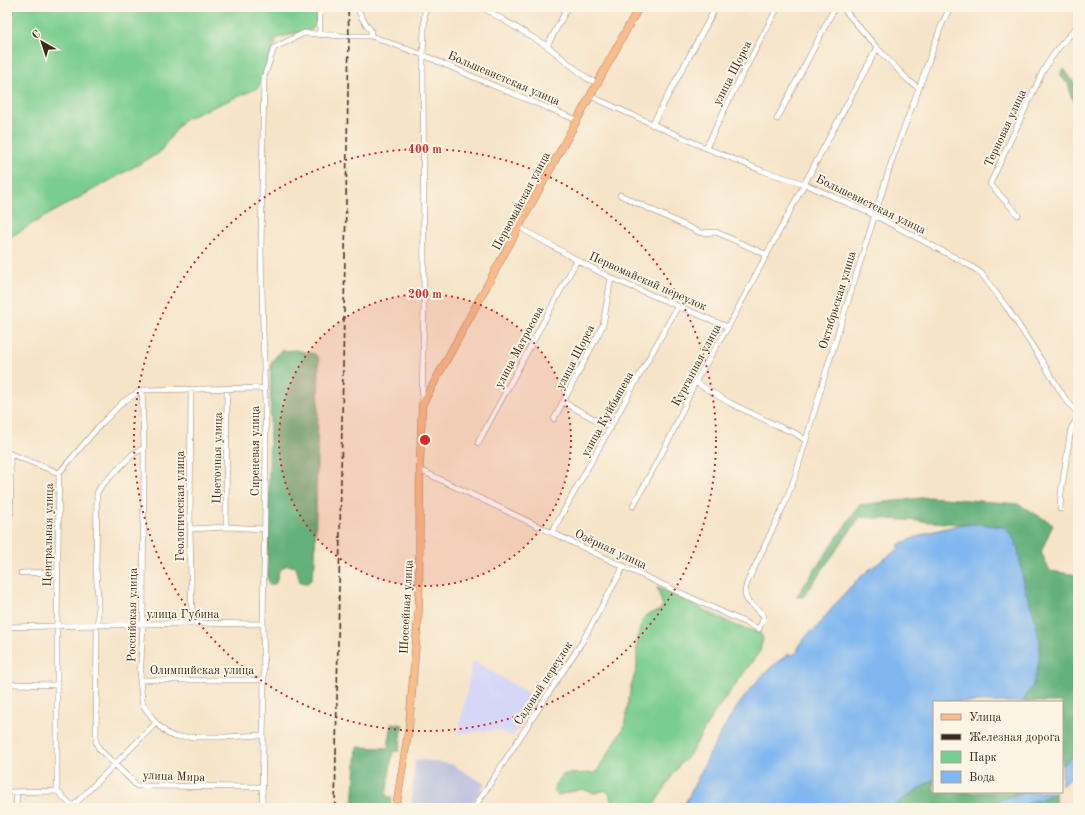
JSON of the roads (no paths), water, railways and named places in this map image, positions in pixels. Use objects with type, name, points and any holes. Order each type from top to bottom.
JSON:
[{"type":"main road","name":"Первомайская улица","points":[[422,405],[638,9]]},
{"type":"main road","name":"Шоссейная улица","points":[[396,808],[409,727],[419,606],[422,405]]},
{"type":"street","points":[[319,7],[319,35]]},
{"type":"street","points":[[357,7],[362,18],[371,31],[371,36]]},
{"type":"street","points":[[422,405],[424,302],[423,55],[426,7]]},
{"type":"street","points":[[482,7],[547,46],[588,79],[597,83]]},
{"type":"street","points":[[547,46],[568,7]]},
{"type":"street","points":[[629,7],[638,9]]},
{"type":"street","points":[[652,125],[716,7]]},
{"type":"street","name":"улица Щорса","points":[[706,148],[734,90],[778,7]]},
{"type":"street","points":[[777,119],[835,7]]},
{"type":"street","points":[[842,7],[877,48],[909,81],[919,88]]},
{"type":"street","name":"Октябрьская улица","points":[[746,598],[744,594],[747,583],[784,506],[795,477],[805,440],[893,157],[940,29],[950,7]]},
{"type":"street","name":"Терновая улица","points":[[1018,215],[990,184],[1043,71],[1060,45],[1078,26]]},
{"type":"street","name":"Сиреневая улица","points":[[262,808],[266,444],[261,251],[264,77],[274,48],[304,33],[319,35],[371,36]]},
{"type":"street","name":"Большевистская улица","points":[[371,36],[423,55],[577,120]]},
{"type":"street","name":"Курганная улица","points":[[634,506],[671,436],[695,382],[728,327],[877,48]]},
{"type":"street","name":"Большевистская улица","points":[[590,96],[706,148],[763,171],[805,184],[874,215],[970,265],[981,274],[1008,309],[1066,400],[1078,413]]},
{"type":"street","points":[[620,195],[701,233],[716,232],[766,255]]},
{"type":"street","name":"Первомайский переулок","points":[[519,227],[611,278],[728,327]]},
{"type":"street","name":"улица Матросова","points":[[478,443],[577,260]]},
{"type":"street","name":"улица Щорса","points":[[554,419],[602,325],[611,278]]},
{"type":"street","name":"улица Куйбышева","points":[[552,532],[678,306]]},
{"type":"street","points":[[695,382],[730,403],[795,433],[805,440]]},
{"type":"street","points":[[142,390],[264,388]]},
{"type":"street","name":"Геологическая улица","points":[[191,389],[190,529],[192,623]]},
{"type":"street","name":"Цветочная улица","points":[[226,528],[227,389]]},
{"type":"street","name":"Российская улица","points":[[142,390],[144,448],[140,680],[143,705],[156,723],[175,738],[263,735]]},
{"type":"street","name":"Центральная улица","points":[[57,791],[59,473],[100,425],[124,402],[142,390]]},
{"type":"street","points":[[563,402],[611,428]]},
{"type":"street","points":[[1060,508],[1071,429],[1078,417]]},
{"type":"street","name":"улица Мира","points":[[144,448],[134,453],[101,486],[97,493],[96,570],[98,627],[96,742],[99,749],[138,786],[263,787]]},
{"type":"street","points":[[11,513],[8,453],[59,473]]},
{"type":"street","name":"Озёрная улица","points":[[420,470],[759,629],[764,617],[746,598]]},
{"type":"street","points":[[190,529],[264,529]]},
{"type":"street","name":"Садовый переулок","points":[[474,808],[582,642],[624,566]]},
{"type":"street","points":[[21,573],[58,572]]},
{"type":"street","name":"улица Губина","points":[[7,627],[98,627],[192,623],[263,624]]},
{"type":"street","name":"Олимпийская улица","points":[[140,680],[264,680]]},
{"type":"street","points":[[9,684],[57,685]]},
{"type":"street","points":[[7,792],[57,791],[73,807],[156,723]]},
{"type":"street","points":[[16,808],[17,792]]},
{"type":"water","points":[[978,524],[1004,527],[1014,539],[1018,549],[1025,590],[1033,612],[1040,642],[1039,661],[1033,685],[1024,701],[933,701],[933,780],[896,804],[894,808],[683,808],[727,724],[740,703],[754,685],[771,668],[789,654],[792,655],[798,651],[798,646],[811,631],[813,632],[856,581],[871,568],[899,549],[899,544],[927,533],[958,525]]},
{"type":"water","points":[[1078,750],[1078,770],[1063,785],[1063,765]]},
{"type":"water","points":[[1022,793],[1056,793],[1015,808],[975,808]]},
{"type":"railway","points":[[335,808],[349,36],[348,7]]}]
